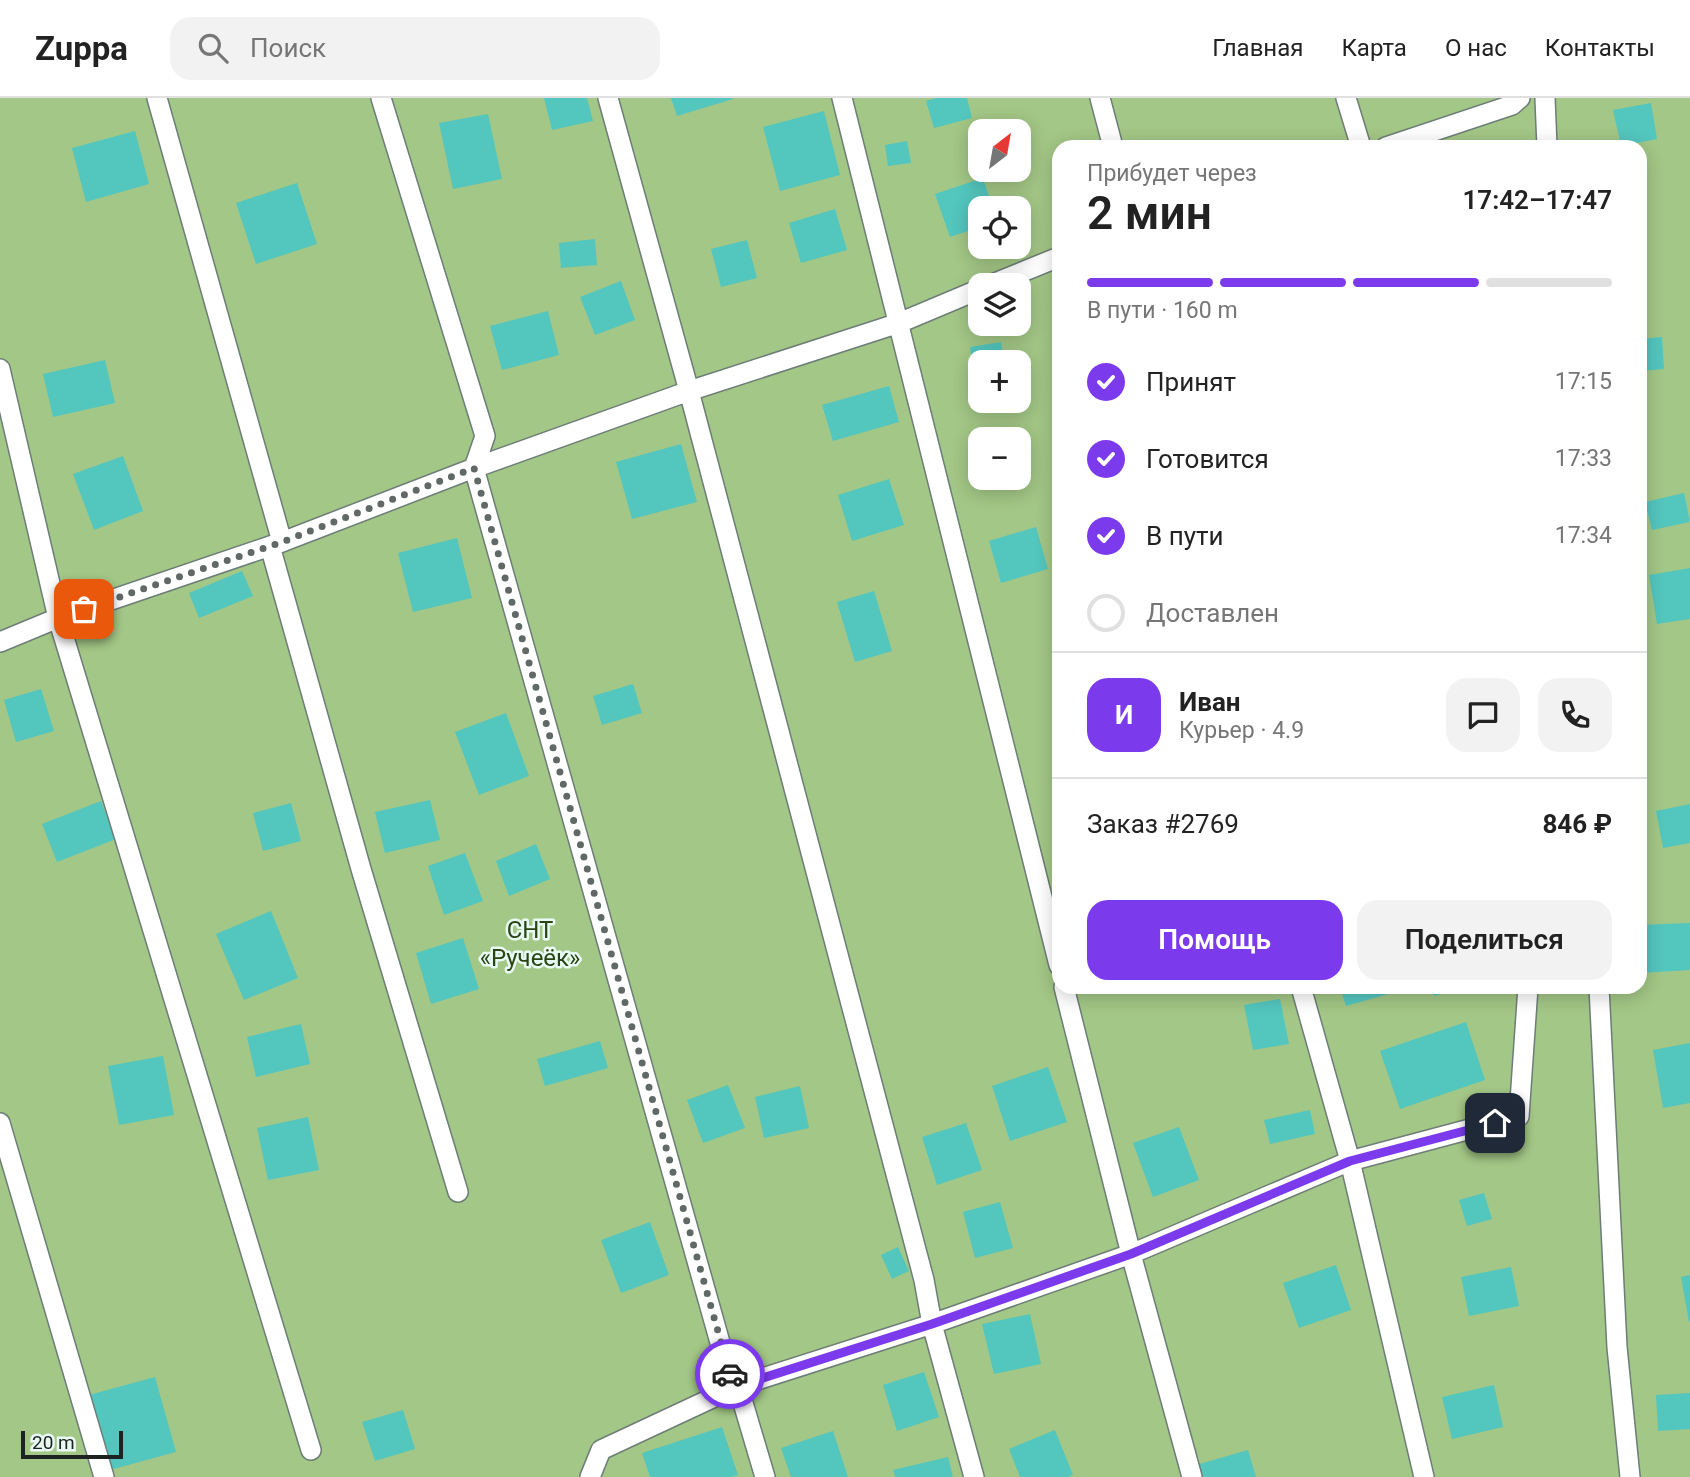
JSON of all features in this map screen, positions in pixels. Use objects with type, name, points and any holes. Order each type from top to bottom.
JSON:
[{"type":"lane","points":[[157,98],[361,869],[458,1192]]},
{"type":"lane","points":[[381,98],[485,436],[474,468],[727,1371],[738,1386],[765,1477]]},
{"type":"lane","points":[[608,98],[689,391],[974,1477]]},
{"type":"lane","points":[[842,98],[1052,937]]},
{"type":"lane","points":[[1100,98],[1111,140]]},
{"type":"lane","points":[[1346,98],[1359,140]]},
{"type":"lane","points":[[1407,140],[1512,105],[1520,98]]},
{"type":"lane","points":[[1545,98],[1547,140]]},
{"type":"lane","points":[[1020,273],[1052,260]]},
{"type":"lane","points":[[0,642],[58,618],[276,544],[474,468],[689,391],[899,323],[968,294]]},
{"type":"lane","points":[[0,369],[58,618],[311,1450]]},
{"type":"lane","points":[[1066,994],[1131,1254],[1192,1477]]},
{"type":"lane","points":[[1303,994],[1350,1161],[1424,1477]]},
{"type":"lane","points":[[590,1477],[601,1450],[738,1386],[932,1324],[1131,1254],[1350,1161],[1519,1116],[1528,994]]},
{"type":"lane","points":[[1599,994],[1617,1347],[1630,1477]]},
{"type":"lane","points":[[0,1123],[104,1477]]},
{"type":"green space","name":"СНТ «Ручеёк»","points":[[0,98],[1690,98],[1690,1477],[0,1477]]},
{"type":"building","points":[[544,98],[587,98],[593,121],[552,130]]},
{"type":"building","points":[[671,98],[733,98],[733,99],[677,116]]},
{"type":"building","points":[[936,98],[967,98],[972,118],[934,128],[926,101]]},
{"type":"building","points":[[1651,103],[1657,139],[1620,140],[1613,110]]},
{"type":"building","points":[[824,111],[840,175],[780,191],[763,127]]},
{"type":"building","points":[[488,114],[502,179],[453,189],[439,123]]},
{"type":"building","points":[[135,131],[149,184],[86,202],[72,148]]},
{"type":"building","points":[[907,141],[911,163],[888,166],[885,145]]},
{"type":"building","points":[[971,182],[984,182],[989,196],[968,196],[968,231],[950,237],[935,194]]},
{"type":"building","points":[[297,183],[317,244],[256,264],[236,203]]},
{"type":"building","points":[[835,209],[847,250],[801,263],[789,223]]},
{"type":"building","points":[[595,239],[597,265],[561,268],[559,243]]},
{"type":"building","points":[[747,240],[757,278],[721,287],[711,249]]},
{"type":"building","points":[[621,281],[635,320],[595,335],[580,297]]},
{"type":"building","points":[[548,311],[559,355],[502,370],[490,326]]},
{"type":"building","points":[[1662,337],[1664,369],[1647,370],[1647,338]]},
{"type":"building","points":[[1001,342],[1002,350],[970,350],[970,347]]},
{"type":"building","points":[[105,360],[115,403],[53,417],[43,374]]},
{"type":"building","points":[[889,386],[899,422],[833,441],[822,405]]},
{"type":"building","points":[[681,444],[697,502],[632,519],[616,462]]},
{"type":"building","points":[[123,456],[143,511],[94,530],[73,474]]},
{"type":"building","points":[[889,479],[904,525],[852,541],[838,495]]},
{"type":"building","points":[[1684,493],[1690,522],[1652,530],[1647,502]]},
{"type":"building","points":[[1036,527],[1048,569],[1001,583],[989,541]]},
{"type":"building","points":[[457,538],[472,598],[413,612],[398,553]]},
{"type":"building","points":[[1690,568],[1690,619],[1657,624],[1649,575]]},
{"type":"building","points":[[242,571],[253,596],[199,618],[189,593]]},
{"type":"building","points":[[874,591],[892,651],[855,662],[837,602]]},
{"type":"building","points":[[633,684],[642,713],[602,725],[593,696]]},
{"type":"building","points":[[41,689],[54,731],[16,742],[4,700]]},
{"type":"building","points":[[506,713],[529,776],[479,795],[455,732]]},
{"type":"building","points":[[430,800],[440,840],[385,853],[375,812]]},
{"type":"building","points":[[101,801],[116,839],[57,862],[42,824]]},
{"type":"building","points":[[291,803],[301,841],[263,851],[253,813]]},
{"type":"building","points":[[1690,804],[1690,843],[1663,848],[1656,811]]},
{"type":"building","points":[[536,844],[550,879],[509,896],[496,861]]},
{"type":"building","points":[[465,853],[483,901],[444,915],[428,866]]},
{"type":"building","points":[[271,911],[298,978],[244,1000],[216,934]]},
{"type":"building","points":[[1690,923],[1690,970],[1647,973],[1647,925]]},
{"type":"building","points":[[463,938],[479,989],[431,1004],[416,953]]},
{"type":"building","points":[[1342,994],[1389,994],[1346,1006]]},
{"type":"building","points":[[1280,999],[1289,1044],[1253,1050],[1244,1005]]},
{"type":"building","points":[[1466,1022],[1485,1080],[1400,1109],[1380,1051]]},
{"type":"building","points":[[301,1024],[310,1064],[256,1077],[247,1037]]},
{"type":"building","points":[[600,1041],[608,1068],[545,1086],[537,1059]]},
{"type":"building","points":[[1690,1043],[1690,1103],[1663,1108],[1653,1050]]},
{"type":"building","points":[[163,1056],[174,1115],[119,1125],[108,1066]]},
{"type":"building","points":[[1048,1067],[1067,1122],[1010,1141],[992,1086]]},
{"type":"building","points":[[728,1085],[745,1128],[703,1143],[687,1100]]},
{"type":"building","points":[[800,1086],[809,1128],[764,1138],[755,1097]]},
{"type":"building","points":[[1310,1110],[1315,1134],[1270,1144],[1264,1120]]},
{"type":"building","points":[[308,1117],[319,1170],[268,1180],[257,1128]]},
{"type":"building","points":[[966,1123],[982,1170],[937,1185],[922,1137]]},
{"type":"building","points":[[1179,1127],[1199,1180],[1153,1197],[1133,1143]]},
{"type":"building","points":[[1484,1193],[1492,1219],[1467,1226],[1459,1200]]},
{"type":"building","points":[[1000,1202],[1013,1248],[975,1258],[963,1212]]},
{"type":"building","points":[[650,1222],[669,1275],[621,1293],[601,1240]]},
{"type":"building","points":[[898,1247],[909,1271],[892,1279],[881,1255]]},
{"type":"building","points":[[1336,1265],[1351,1310],[1299,1328],[1283,1283]]},
{"type":"building","points":[[1511,1267],[1519,1306],[1469,1316],[1461,1277]]},
{"type":"building","points":[[1690,1275],[1690,1322],[1689,1322],[1681,1277]]},
{"type":"building","points":[[1030,1314],[1041,1364],[994,1374],[982,1324]]},
{"type":"building","points":[[924,1372],[939,1417],[897,1431],[883,1385]]},
{"type":"building","points":[[155,1377],[176,1452],[110,1470],[89,1395]]},
{"type":"building","points":[[1494,1385],[1503,1427],[1452,1439],[1442,1397]]},
{"type":"building","points":[[1690,1393],[1690,1429],[1658,1431],[1656,1395]]},
{"type":"building","points":[[403,1410],[415,1449],[375,1461],[362,1422]]},
{"type":"building","points":[[722,1427],[738,1475],[650,1477],[642,1453]]},
{"type":"building","points":[[1055,1430],[1073,1475],[1020,1477],[1009,1449]]},
{"type":"building","points":[[833,1431],[848,1477],[791,1477],[781,1448]]},
{"type":"building","points":[[1248,1450],[1256,1477],[1200,1477],[1196,1465]]},
{"type":"building","points":[[948,1457],[953,1477],[895,1477],[893,1470]]},
{"type":"way so far","points":[[84,609],[282,542],[474,468],[730,1374]]},
{"type":"route","points":[[730,1374],[738,1386],[932,1324],[1131,1254],[1350,1161],[1495,1123]]}]
